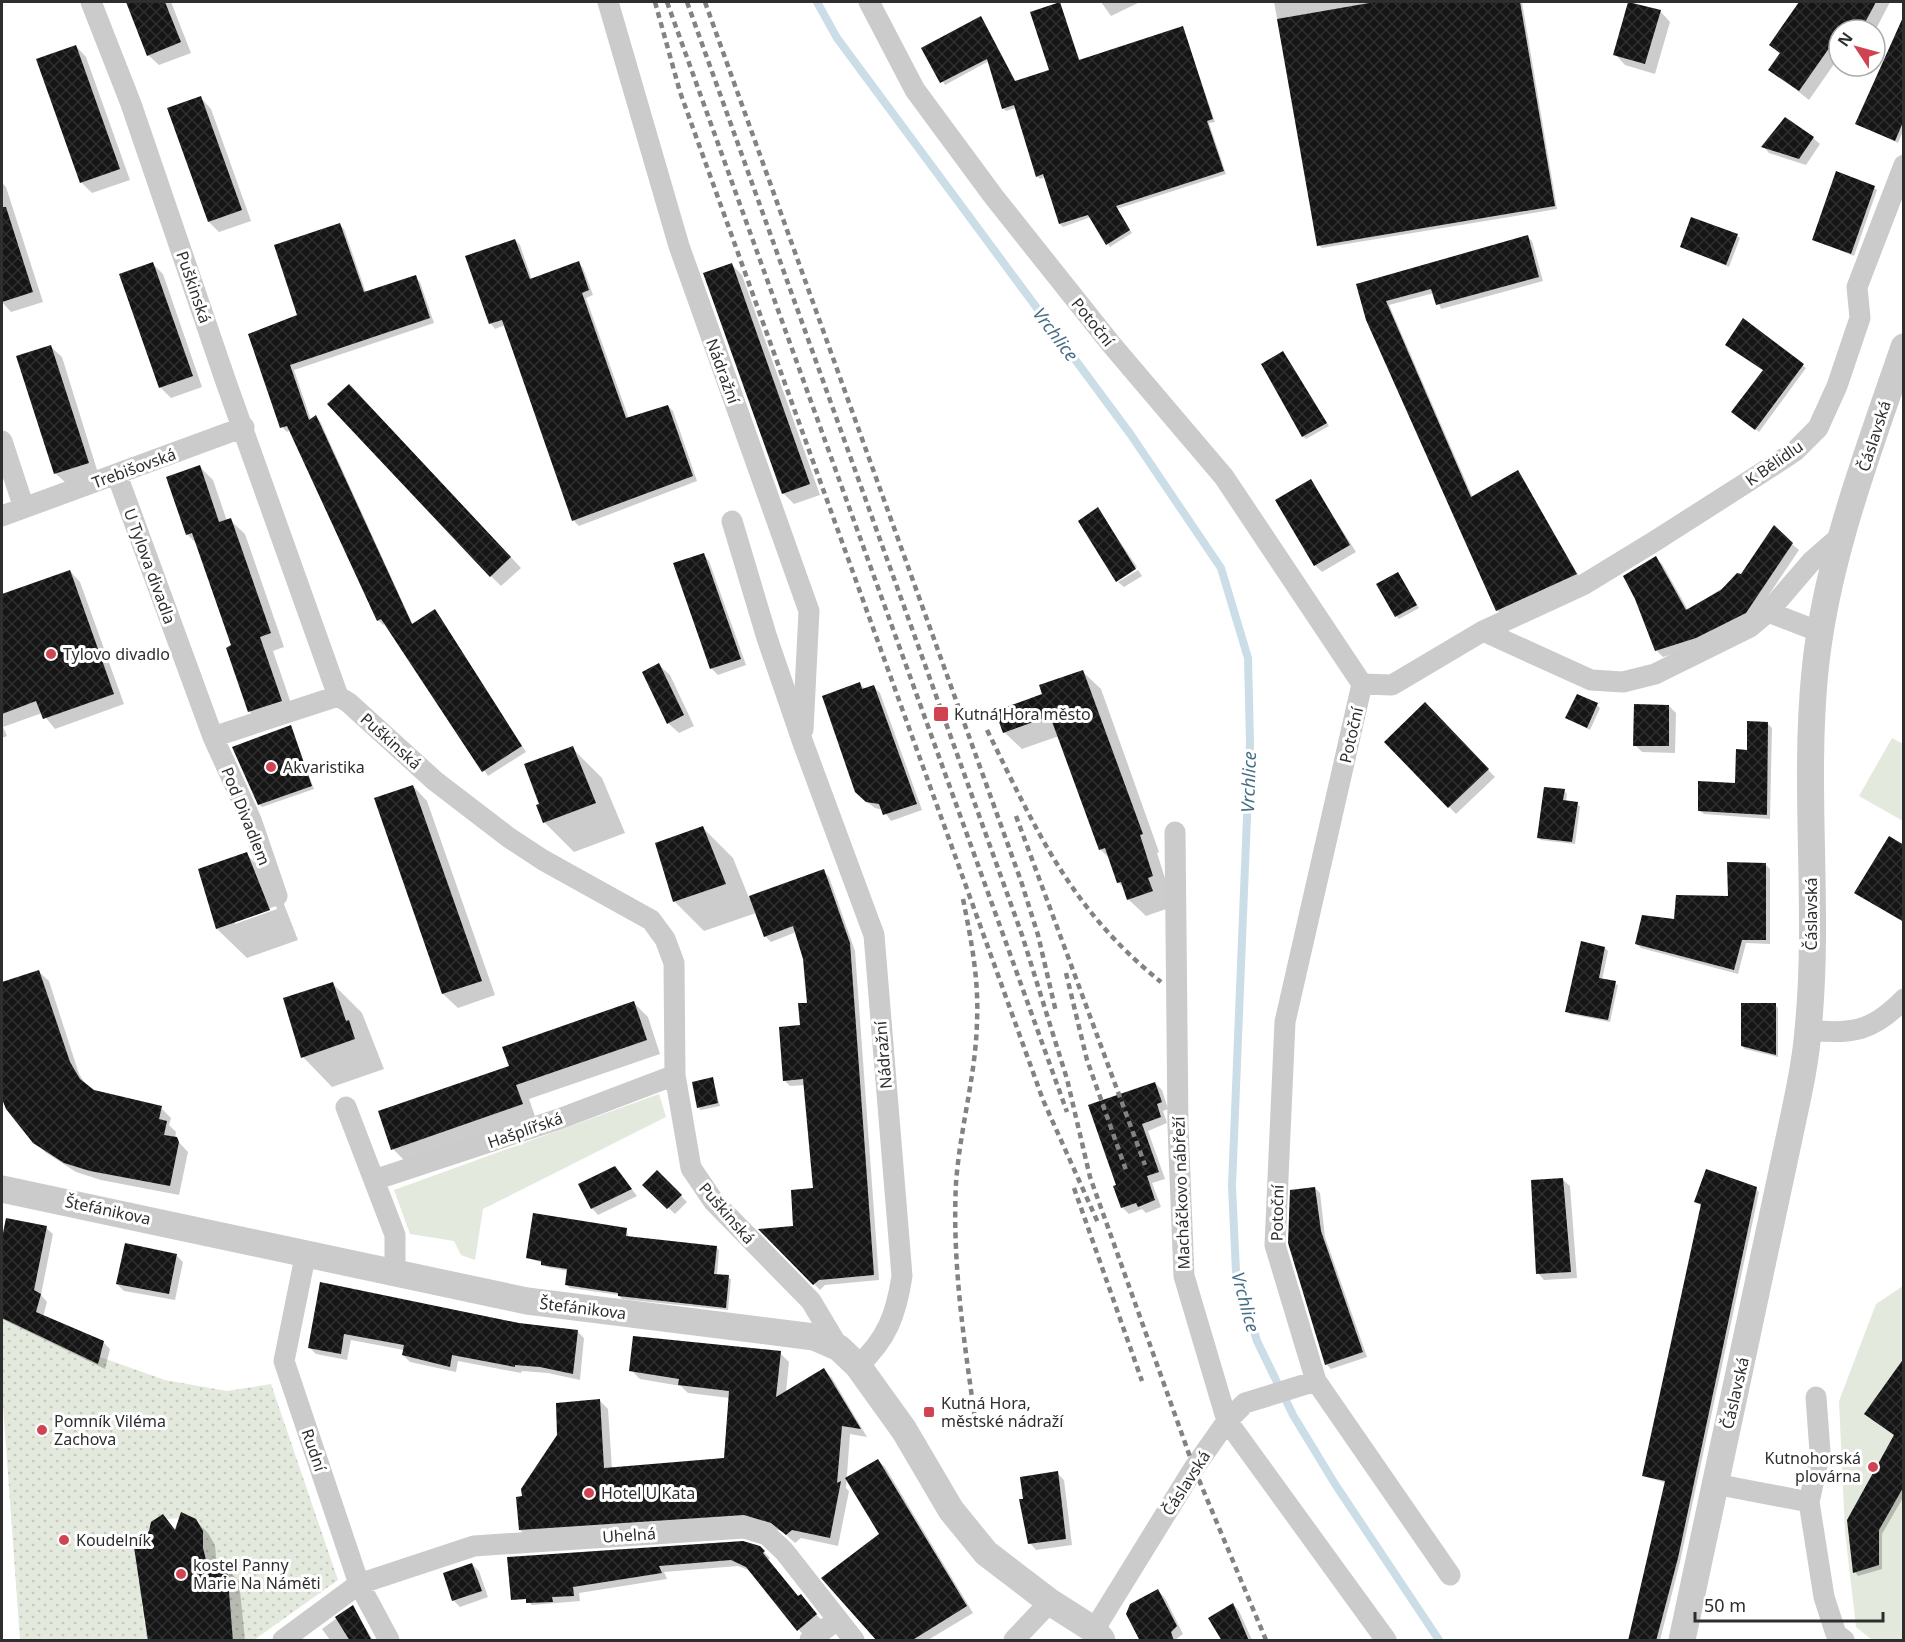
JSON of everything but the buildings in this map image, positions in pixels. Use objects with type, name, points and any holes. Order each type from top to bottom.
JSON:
[{"type":"street","name":"Puškinská","points":[[91,2],[131,104],[226,382],[244,427],[338,696],[349,703],[435,781],[543,860],[651,920],[665,939],[674,963],[675,1075],[691,1168],[701,1185],[747,1238],[811,1301],[839,1348]]},
{"type":"street","name":"Nádražní","points":[[608,2],[679,246],[809,610],[803,742]]},
{"type":"street","name":"Potoční","points":[[869,2],[915,90],[994,197],[1104,335],[1224,477],[1362,684],[1285,1022],[1275,1245],[1308,1384],[1450,1575]]},
{"type":"street","name":"K Bělidlu","points":[[1362,684],[1392,686],[1483,631],[1583,585],[1788,456],[1818,428],[1837,386],[1860,318],[1857,287],[1904,165]]},
{"type":"street","name":"Čáslavská","points":[[1682,1641],[1796,1106],[1809,1030],[1812,944],[1812,709],[1820,632],[1843,534],[1904,347]]},
{"type":"street","name":"Trebišovská","points":[[2,516],[244,427]]},
{"type":"street","points":[[2,441],[24,508]]},
{"type":"street","name":"U Tylova divadla","points":[[117,475],[213,737]]},
{"type":"street","name":"Nádražní","points":[[732,521],[767,638],[873,934],[902,1276],[897,1309],[878,1347],[858,1366]]},
{"type":"street","points":[[1483,631],[1591,680],[1623,682],[1655,674],[1750,627],[1768,612],[1811,562],[1843,534]]},
{"type":"street","points":[[1768,612],[1820,632]]},
{"type":"street","points":[[213,737],[338,696]]},
{"type":"street","name":"Pod Divadlem","points":[[213,737],[251,820],[277,896]]},
{"type":"street","name":"Macháčkovo nábřeží","points":[[1175,832],[1178,1128],[1184,1276],[1227,1421],[1386,1641]]},
{"type":"street","points":[[1809,1030],[1848,1033],[1860,1030],[1875,1023],[1904,999]]},
{"type":"street","name":"Hašplířská","points":[[374,1180],[559,1119],[675,1075]]},
{"type":"street","points":[[346,1107],[395,1235],[395,1272]]},
{"type":"street","name":"Štefánikova","points":[[2,1189],[306,1252],[527,1301],[814,1336],[839,1348],[858,1366],[904,1430],[951,1510],[986,1553],[1050,1602]]},
{"type":"street","name":"Rudní","points":[[306,1252],[284,1361],[359,1584],[389,1641]]},
{"type":"street","name":"Čáslavská","points":[[1050,1602],[1098,1635],[1194,1468],[1227,1421],[1245,1403],[1308,1384]]},
{"type":"street","points":[[1816,1396],[1820,1452],[1809,1502],[1824,1597],[1836,1634],[1844,1641]]},
{"type":"street","points":[[1715,1484],[1809,1502]]},
{"type":"street","name":"Uhelná","points":[[283,1641],[359,1584],[474,1546],[744,1528],[767,1535],[784,1551],[854,1641]]},
{"type":"street","points":[[1014,1641],[1050,1602]]},
{"type":"street","points":[[810,1641],[837,1620]]},
{"type":"shaded area","points":[[1892,738],[1903,744],[1903,821],[1859,796]]},
{"type":"shaded area","points":[[659,1094],[666,1117],[483,1209],[475,1260],[461,1255],[454,1241],[410,1234],[394,1190]]},
{"type":"shaded area","name":"Kutnohorská plovárna","points":[[1903,1286],[1903,1640],[1872,1640],[1856,1627],[1845,1532],[1839,1401],[1876,1304]]},
{"type":"shaded area","points":[[2,1318],[96,1363],[100,1357],[165,1380],[227,1391],[271,1384],[338,1580],[254,1640],[233,1640],[226,1567],[201,1569],[181,1513],[179,1518],[167,1519],[140,1560],[136,1561],[143,1577],[138,1578],[139,1582],[143,1582],[147,1603],[142,1604],[142,1608],[148,1607],[150,1619],[144,1620],[145,1624],[151,1623],[152,1635],[147,1636],[148,1640],[20,1640],[2,1391]]},
{"type":"waterway","name":"Vrchlice","points":[[817,2],[837,38],[1131,435],[1221,568],[1248,658],[1250,743],[1232,1186],[1236,1272],[1257,1341],[1293,1415],[1335,1484],[1439,1640]]},
{"type":"railway","points":[[655,2],[680,92],[1043,1100],[1099,1225]]},
{"type":"railway","points":[[667,2],[1067,1112]]},
{"type":"railway","points":[[687,2],[1022,935],[1067,1079],[1090,1177],[1194,1468],[1266,1640]]},
{"type":"railway","points":[[705,2],[1021,881],[1038,935],[1056,1012]]},
{"type":"railway","points":[[987,730],[1040,835],[1079,897],[1102,926],[1129,954],[1161,982]]},
{"type":"railway","points":[[1016,816],[1145,1165]]},
{"type":"railway","points":[[963,899],[976,974],[977,1021],[974,1061],[956,1183],[955,1213],[957,1272],[975,1419]]},
{"type":"railway","points":[[1066,973],[1087,1060],[1127,1173]]},
{"type":"railway","points":[[1074,1188],[1142,1381]]},
{"type":"place","name":"Tylovo divadlo","points":[[51,654]]},
{"type":"place","name":"Kutná Hora město","points":[[941,714]]},
{"type":"place","name":"Akvaristika","points":[[271,767]]},
{"type":"place","name":"Kutná Hora, městské nádraží","points":[[929,1412]]},
{"type":"place","name":"Pomník Viléma Zachova","points":[[42,1430]]},
{"type":"place","name":"Kutnohorská plovárna","points":[[1873,1467]]},
{"type":"place","name":"Hotel U Kata","points":[[589,1493]]},
{"type":"place","name":"Koudelník","points":[[64,1540]]},
{"type":"place","name":"kostel Panny Marie Na Náměti","points":[[181,1574]]}]
